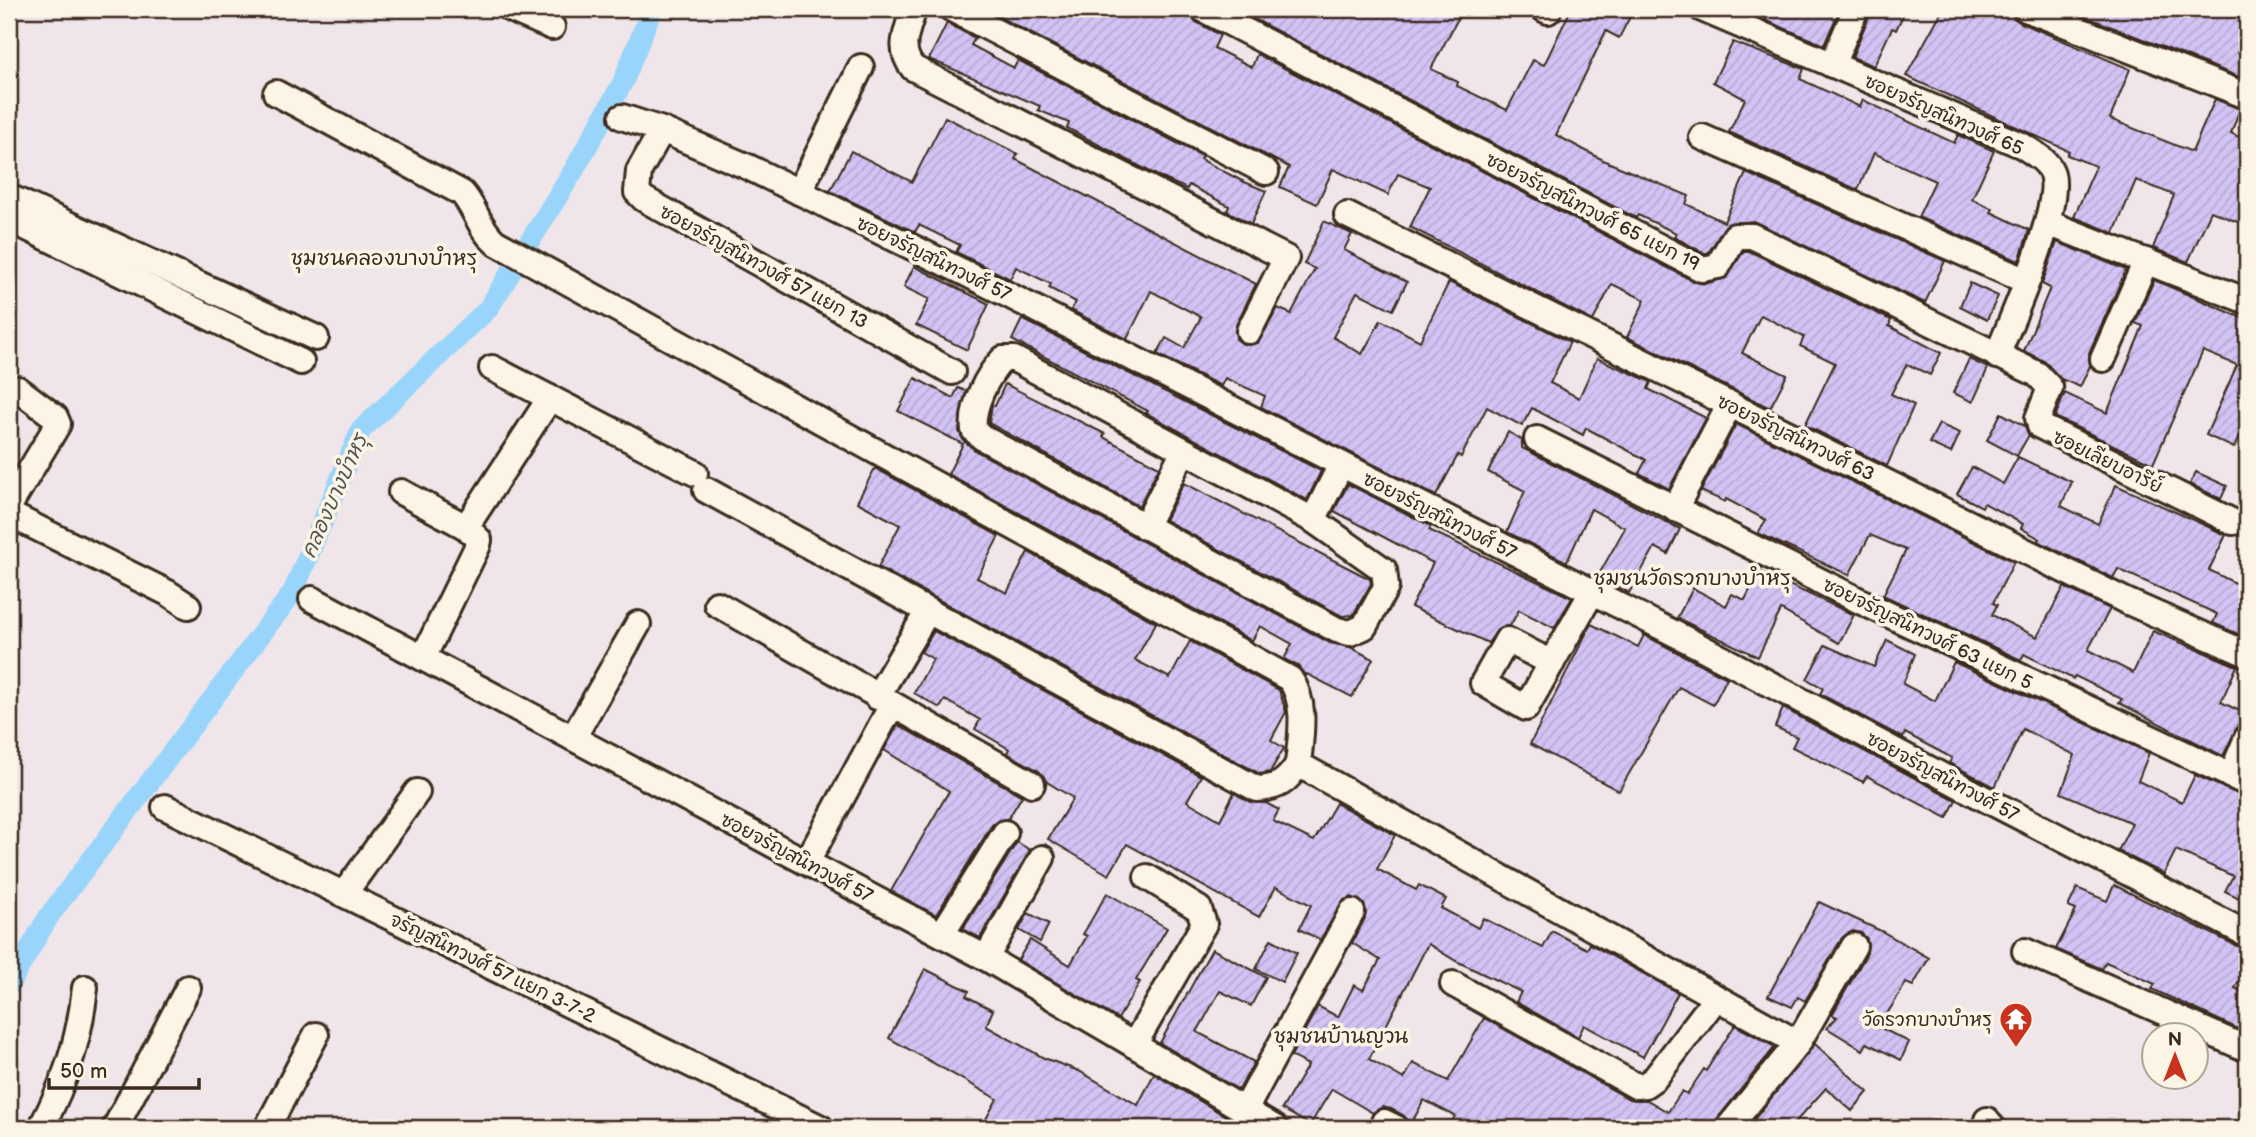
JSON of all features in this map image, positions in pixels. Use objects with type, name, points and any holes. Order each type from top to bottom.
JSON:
[{"type":"street","points":[[510,9],[552,27]]},
{"type":"street","points":[[914,9],[904,42],[904,57],[913,68],[1286,258],[1249,331]]},
{"type":"street","points":[[952,9],[1266,172]]},
{"type":"street","name":"ซอยจรัญสนิทวงศ์ 65 แยก 19","points":[[1203,9],[1702,269],[1718,266],[1735,236],[1752,236],[1997,356]]},
{"type":"street","name":"ซอยจรัญสนิทวงศ์ 65","points":[[1702,9],[2023,146],[2043,159],[2052,172],[2053,187],[2048,223]]},
{"type":"street","points":[[1832,65],[1856,9]]},
{"type":"street","points":[[2026,9],[2247,96]]},
{"type":"street","points":[[799,192],[861,67]]},
{"type":"street","points":[[276,93],[462,193],[472,204],[482,230],[512,251],[1290,679],[1299,692],[1299,752],[1287,780],[1272,788],[1256,789],[928,611],[701,482],[492,368]]},
{"type":"street","name":"ซอยจรัญสนิทวงศ์ 57","points":[[622,117],[662,130],[799,192],[963,272],[1592,592],[2247,934]]},
{"type":"street","name":"ซอยจรัญสนิทวงศ์ 57 แยก 13","points":[[662,130],[639,171],[637,192],[644,199],[952,372]]},
{"type":"street","points":[[1702,138],[2026,281]]},
{"type":"street","points":[[9,197],[316,338]]},
{"type":"street","name":"ซอยจรัญสนิทวงศ์ 63","points":[[1347,215],[2126,601],[2247,654]]},
{"type":"street","points":[[9,219],[301,362]]},
{"type":"street","points":[[1997,356],[2048,223],[2247,301]]},
{"type":"street","points":[[2103,359],[2146,261]]},
{"type":"street","name":"ซอยเลียบอารีย์","points":[[1997,356],[2045,380],[2050,388],[2038,418],[2040,426],[2233,522]]},
{"type":"street","points":[[1003,359],[1014,359],[1184,453],[1313,520],[1384,570],[1386,587],[1364,627],[1350,633],[1337,630],[1145,527],[974,430],[972,417],[994,368],[1003,359]]},
{"type":"street","points":[[9,506],[58,424],[55,417],[18,389]]},
{"type":"street","points":[[466,527],[550,398]]},
{"type":"street","points":[[1675,509],[1730,404]]},
{"type":"street","name":"ซอยจรัญสนิทวงศ์ 63 แยก 5","points":[[1537,439],[1864,603],[1969,650],[2117,725],[2239,780]]},
{"type":"street","points":[[1145,527],[1184,453]]},
{"type":"street","points":[[1313,520],[1341,464]]},
{"type":"street","points":[[401,492],[466,527],[479,540],[423,658]]},
{"type":"street","points":[[9,514],[169,593],[188,606]]},
{"type":"street","points":[[1552,663],[1592,592]]},
{"type":"street","name":"ซอยจรัญสนิทวงศ์ 57","points":[[312,599],[986,958],[1275,1128]]},
{"type":"street","points":[[717,604],[1032,784]]},
{"type":"street","points":[[807,862],[928,611]]},
{"type":"street","points":[[573,738],[638,624]]},
{"type":"street","points":[[2239,780],[2247,738]]},
{"type":"street","points":[[1299,752],[1798,1044]]},
{"type":"street","points":[[344,894],[417,792]]},
{"type":"street","name":"จรัญสนิทวงศ์ 57 แยก 3-7-2","points":[[165,807],[821,1128]]},
{"type":"street","points":[[942,934],[1005,833]]},
{"type":"street","points":[[986,958],[1042,858]]},
{"type":"street","points":[[1133,1045],[1204,924],[1199,909],[1147,877]]},
{"type":"street","points":[[1245,1110],[1352,912]]},
{"type":"street","points":[[1728,1128],[1798,1044],[1854,946]]},
{"type":"street","points":[[2025,951],[2247,1049]]},
{"type":"street","points":[[1453,984],[1636,1086],[1645,1085],[1655,1078],[1716,998]]},
{"type":"street","points":[[41,1128],[80,1035],[85,988]]},
{"type":"street","points":[[115,1128],[188,988]]},
{"type":"street","points":[[267,1128],[316,1035]]},
{"type":"building","points":[[984,9],[1188,9],[1196,22],[1220,35],[1214,48],[1252,67],[1257,54],[1695,282],[1705,284],[1726,278],[1744,251],[1749,251],[1891,320],[1889,326],[1941,353],[1930,375],[1907,364],[1891,394],[1914,405],[1887,466],[1805,425],[1835,363],[1800,346],[1804,337],[1761,315],[1742,353],[1787,375],[1770,408],[1627,337],[1645,300],[1612,284],[1593,321],[1410,227],[1430,187],[1398,174],[1388,195],[1333,169],[1317,204],[1280,187],[1289,167]]},
{"type":"building","points":[[1235,9],[1463,9],[1431,69],[1458,82],[1457,86],[1507,110],[1533,60],[1544,65],[1571,9],[1634,9],[1619,38],[1606,31],[1556,135],[1605,161],[1689,196],[1686,204],[1724,222],[1746,173],[1945,261],[1925,303],[1753,221],[1727,224],[1708,253],[1704,253],[1674,237],[1676,233],[1638,215],[1636,218]]},
{"type":"building","points":[[1770,9],[1840,9],[1824,45],[1765,20]]},
{"type":"building","points":[[1872,9],[1906,9],[1896,30],[1892,28],[1874,66],[1852,57]]},
{"type":"building","points":[[1943,9],[2011,9],[2014,18],[2021,23],[2130,69],[2110,119],[2192,152],[2215,99],[2240,109],[2231,133],[2247,141],[2247,226],[2211,211],[2188,262],[2153,248],[2174,195],[2136,180],[2114,233],[2074,217],[2096,166],[2067,155],[2069,151],[1906,76]]},
{"type":"building","points":[[2066,9],[2247,9],[2247,30],[2237,52],[2247,56],[2247,80]]},
{"type":"building","points":[[947,23],[975,38],[971,45],[1014,68],[1018,60],[1202,156],[1200,159],[1266,191],[1251,224],[1227,211],[1229,206],[1189,185],[1187,189],[1162,178],[1067,128],[1069,123],[1038,110],[1040,106],[929,59]]},
{"type":"building","points":[[1733,42],[1804,69],[1800,79],[1860,107],[1863,100],[1954,143],[1958,135],[1994,151],[1972,199],[1993,209],[1991,212],[2029,230],[2019,261],[1918,217],[1935,181],[1874,153],[1858,190],[1729,132],[1745,99],[1713,82]]},
{"type":"building","points":[[945,117],[1018,154],[1015,159],[1256,284],[1236,325],[1236,339],[1243,344],[1258,343],[1278,308],[1291,314],[1315,269],[1304,264],[1324,221],[1352,234],[1344,250],[1407,282],[1393,310],[1357,292],[1333,337],[1362,354],[1381,320],[1420,341],[1449,282],[1570,342],[1550,383],[1579,398],[1597,358],[1651,382],[1648,389],[1706,418],[1669,489],[1639,473],[1646,460],[1586,428],[1583,435],[1532,408],[1522,426],[1487,407],[1461,457],[1458,455],[1436,496],[1261,407],[1265,396],[1225,378],[1221,386],[1157,354],[1166,338],[1184,348],[1201,317],[1151,291],[1127,339],[1071,310],[1076,302],[1049,288],[1051,284],[1016,267],[1010,279],[956,252],[960,245],[919,225],[915,232],[830,191],[851,151],[912,182]]},
{"type":"building","points":[[2057,242],[2126,270],[2089,353],[2090,366],[2080,387],[2061,379],[2044,361],[2024,351],[2050,288],[2042,284]]},
{"type":"building","points":[[914,266],[989,304],[967,350],[916,325],[929,299],[904,287]]},
{"type":"building","points":[[2154,280],[2247,320],[2247,421],[2234,448],[2206,435],[2237,365],[2203,351],[2153,464],[2055,417],[2065,393],[2107,413],[2143,326],[2135,323]]},
{"type":"building","points":[[1970,283],[1998,296],[1987,320],[1960,306]]},
{"type":"building","points":[[1022,319],[1321,471],[1307,500],[1146,413],[1148,411],[1012,340]]},
{"type":"building","points":[[1969,359],[1988,368],[1973,402],[1953,393]]},
{"type":"building","points":[[915,378],[953,398],[958,388],[966,391],[959,431],[964,441],[976,451],[1330,643],[1350,647],[1373,659],[1352,697],[1307,674],[1306,676],[1298,666],[1284,659],[1292,644],[1260,626],[1252,641],[948,474],[963,444],[898,411]]},
{"type":"building","points":[[1005,384],[1105,434],[1103,437],[1159,467],[1139,506],[989,423],[992,405],[995,406]]},
{"type":"building","points":[[2001,413],[2025,426],[2029,435],[2017,456],[1987,440]]},
{"type":"building","points":[[1736,424],[2014,562],[1993,603],[1997,605],[1992,615],[2037,637],[2064,587],[2110,609],[2088,650],[2133,673],[2153,631],[2237,666],[2221,702],[2244,713],[2223,756],[2119,703],[2122,699],[2075,676],[2073,679],[2024,654],[2021,660],[1883,595],[1906,550],[1870,535],[1849,575],[1758,533],[1766,520],[1726,499],[1725,502],[1701,491]]},
{"type":"building","points":[[1939,424],[1960,433],[1951,453],[1929,443]]},
{"type":"building","points":[[1508,432],[1522,440],[1522,448],[1680,529],[1668,554],[1655,547],[1629,593],[1598,576],[1625,528],[1591,509],[1567,562],[1507,532],[1525,491],[1488,472]]},
{"type":"building","points":[[2018,457],[2072,482],[2061,506],[2098,524],[2116,485],[2226,535],[2209,570],[2247,589],[2247,638],[2213,623],[2217,614],[2118,569],[2113,578],[2038,541],[2040,539],[2021,528],[2023,524],[1984,503],[1982,507],[1957,494],[1972,467],[2003,484]]},
{"type":"building","points":[[875,468],[999,536],[977,578],[1007,593],[1028,552],[1156,623],[1135,660],[1170,678],[1190,641],[1279,690],[1286,712],[1271,740],[1284,748],[1270,772],[1260,774],[878,567],[900,525],[857,502]]},
{"type":"building","points":[[2196,472],[2227,486],[2221,499],[2190,484]]},
{"type":"building","points":[[1184,483],[1370,579],[1371,584],[1353,615],[1342,616],[1165,520]]},
{"type":"building","points":[[1348,484],[1431,526],[1429,530],[1572,598],[1554,628],[1519,610],[1510,626],[1499,628],[1488,643],[1411,607],[1433,563],[1334,511]]},
{"type":"building","points":[[1759,571],[1854,615],[1839,643],[1781,610],[1758,657],[1677,618],[1693,588],[1726,606],[1732,594],[1745,600]]},
{"type":"building","points":[[1591,624],[1638,647],[1644,635],[1727,678],[1713,705],[1679,687],[1619,791],[1530,744]]},
{"type":"building","points":[[934,631],[1201,776],[1187,801],[1220,820],[1234,793],[1250,802],[1266,803],[1279,810],[1273,821],[1314,841],[1336,803],[1395,835],[1377,869],[1416,890],[1419,885],[1446,899],[1441,908],[1478,928],[1483,918],[1543,948],[1552,931],[1587,949],[1590,944],[1678,993],[1643,1057],[1584,1025],[1578,1037],[1516,1002],[1521,992],[1456,961],[1428,944],[1369,1059],[1404,1079],[1413,1063],[1448,1081],[1484,1018],[1629,1099],[1647,1100],[1668,1112],[1682,1091],[1687,1094],[1704,1069],[1706,1071],[1735,1025],[1775,1047],[1717,1119],[1713,1128],[1460,1128],[1451,1123],[1455,1116],[1424,1100],[1410,1126],[1403,1115],[1391,1109],[1382,1107],[1373,1113],[1332,1089],[1310,1125],[1282,1109],[1308,1065],[1291,1056],[1318,1006],[1338,1017],[1354,985],[1363,990],[1380,960],[1352,943],[1365,918],[1364,904],[1352,897],[1344,900],[1320,940],[1299,929],[1311,905],[1276,887],[1259,917],[1127,844],[1109,875],[1048,839],[1073,798],[1047,782],[1039,771],[1007,753],[1009,749],[975,729],[980,720],[945,700],[940,708],[914,693],[933,659],[921,652]]},
{"type":"building","points":[[1887,640],[1915,654],[1903,684],[1935,701],[1954,662],[2149,753],[2138,781],[2182,802],[2195,775],[2247,798],[2247,902],[2225,891],[2233,876],[2176,850],[2164,874],[2118,851],[2132,823],[2061,793],[2075,755],[2023,729],[1995,787],[1949,763],[1952,758],[1905,733],[1903,738],[1820,694],[1823,688],[1807,679],[1825,645],[1874,667]]},
{"type":"building","points":[[1783,708],[1956,800],[1947,818],[1867,776],[1863,782],[1792,747],[1797,737],[1775,727]]},
{"type":"building","points":[[898,725],[1022,796],[1008,819],[999,820],[992,825],[936,915],[891,891],[949,791],[884,750]]},
{"type":"building","points":[[1017,842],[1030,850],[980,938],[963,929]]},
{"type":"building","points":[[2114,885],[2247,951],[2247,966],[2235,988],[2247,994],[2247,1033],[2152,989],[2155,984],[2106,962],[2102,969],[2056,949],[2076,910],[2068,907],[2077,888],[2107,901]]},
{"type":"building","points":[[1107,893],[1167,928],[1136,980],[1140,982],[1118,1019],[1018,960],[1030,940],[1070,965],[1087,936],[1083,934]]},
{"type":"building","points":[[1819,902],[1883,932],[1929,958],[1913,986],[1906,983],[1879,1027],[1909,1042],[1901,1060],[1867,1043],[1863,1050],[1827,1028],[1837,1017],[1832,1015],[1867,953],[1867,939],[1861,933],[1853,931],[1842,938],[1805,1001],[1798,997],[1792,1007],[1768,996]]},
{"type":"building","points":[[1028,913],[1049,924],[1040,942],[1019,930]]},
{"type":"building","points":[[1271,939],[1297,953],[1282,982],[1256,969]]},
{"type":"building","points":[[1212,949],[1266,977],[1251,1006],[1220,991],[1197,1032],[1254,1062],[1239,1090],[1160,1043]]},
{"type":"building","points":[[925,969],[969,991],[966,996],[993,1010],[986,1026],[1044,1058],[1079,1071],[1138,1105],[1154,1074],[1237,1123],[1234,1128],[1136,1128],[1124,1122],[1121,1128],[981,1128],[997,1099],[889,1038]]},
{"type":"building","points":[[1815,1044],[1868,1092],[1852,1111],[1826,1088],[1790,1128],[1747,1128]]},
{"type":"waterway","name":"คลองบางบำหรุ","points":[[9,985],[49,916],[293,592],[361,430],[488,309],[574,170],[623,82],[652,9]]},
{"type":"place","name":"วัดรวกบางบำหรุ","points":[[2016,1049]]},
{"type":"district","name":"ชุมชนคลองบางบำหรุ","points":[[384,258]]},
{"type":"district","name":"ชุมชนวัดรวกบางบำหรุ","points":[[1692,578]]},
{"type":"district","name":"ชุมชนบ้านญวน","points":[[1341,1036]]}]
